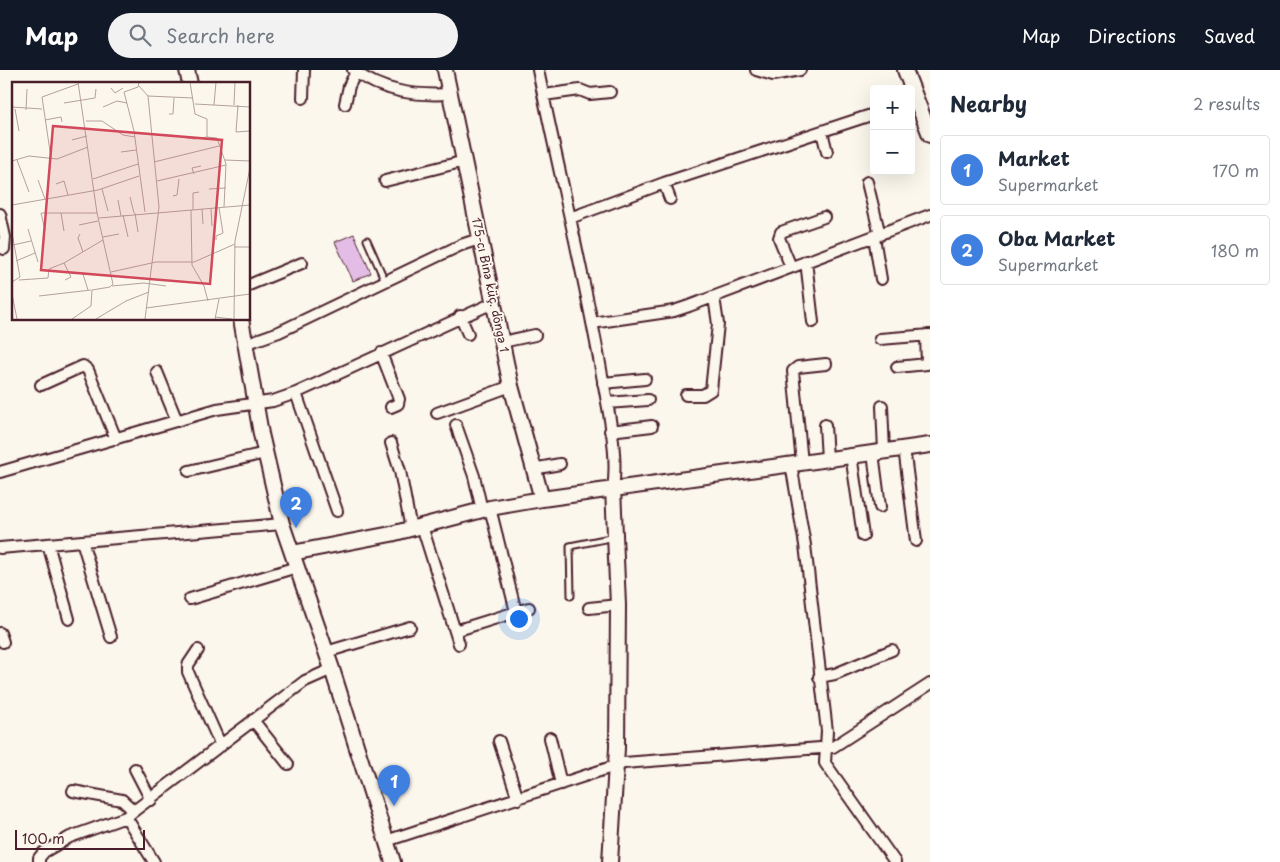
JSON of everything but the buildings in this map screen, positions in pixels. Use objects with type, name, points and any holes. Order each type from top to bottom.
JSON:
[{"type":"street","points":[[302,98],[304,70]]},
{"type":"street","name":"175-cı Binə küç. döngə 1","points":[[444,70],[511,386],[542,499]]},
{"type":"street","points":[[538,70],[604,383],[614,461],[613,488],[618,605],[617,766],[610,862]]},
{"type":"street","points":[[756,70],[773,76],[800,70]]},
{"type":"street","points":[[905,70],[910,85]]},
{"type":"street","points":[[344,104],[355,71],[370,81],[397,92],[423,95],[450,94]]},
{"type":"street","points":[[544,94],[580,90],[590,94],[610,92]]},
{"type":"street","points":[[915,102],[930,135]]},
{"type":"street","points":[[570,218],[664,183],[870,115]]},
{"type":"street","points":[[822,132],[828,152]]},
{"type":"street","points":[[385,180],[464,161]]},
{"type":"street","points":[[867,182],[877,236],[881,279]]},
{"type":"street","points":[[664,183],[670,199]]},
{"type":"street","points":[[0,214],[6,249]]},
{"type":"street","points":[[592,323],[674,310],[930,215]]},
{"type":"street","points":[[791,267],[779,238],[781,232],[824,218]]},
{"type":"street","points":[[245,344],[279,332],[461,245],[479,239]]},
{"type":"street","points":[[806,260],[813,322]]},
{"type":"street","points":[[250,284],[302,263]]},
{"type":"street","points":[[686,395],[703,396],[711,390],[718,324],[714,296]]},
{"type":"street","points":[[0,472],[217,409],[255,404],[296,393],[493,302]]},
{"type":"street","points":[[460,316],[468,334]]},
{"type":"street","points":[[241,320],[255,404],[282,524],[332,669],[393,862]]},
{"type":"street","points":[[502,342],[535,335]]},
{"type":"street","points":[[880,339],[928,335],[927,364],[897,367]]},
{"type":"street","points":[[381,353],[399,399],[398,404],[391,407]]},
{"type":"street","points":[[826,364],[798,367],[793,371],[796,463],[819,677],[827,732],[824,756],[828,768],[895,862]]},
{"type":"street","points":[[41,385],[83,366],[88,370],[116,439]]},
{"type":"street","points":[[157,372],[177,421]]},
{"type":"street","points":[[604,383],[645,379]]},
{"type":"street","points":[[437,413],[511,386]]},
{"type":"street","points":[[296,393],[338,511]]},
{"type":"street","points":[[607,403],[648,400]]},
{"type":"street","points":[[880,506],[878,452],[882,406]]},
{"type":"street","points":[[456,425],[486,509],[516,612]]},
{"type":"street","points":[[825,425],[827,459]]},
{"type":"street","points":[[610,431],[652,426]]},
{"type":"street","points":[[391,443],[417,528],[459,644]]},
{"type":"street","points":[[190,599],[294,560],[486,509],[613,488],[930,445]]},
{"type":"street","points":[[904,448],[916,541]]},
{"type":"street","points":[[189,471],[265,453]]},
{"type":"street","points":[[851,456],[863,536]]},
{"type":"street","points":[[533,469],[560,464]]},
{"type":"street","points":[[0,548],[282,524]]},
{"type":"street","points":[[82,541],[111,637]]},
{"type":"street","points":[[48,544],[69,619]]},
{"type":"street","points":[[589,608],[618,605]]},
{"type":"street","points":[[455,631],[529,608]]},
{"type":"street","points":[[326,652],[410,628]]},
{"type":"street","points":[[198,650],[188,665],[188,672],[221,746]]},
{"type":"street","points":[[819,677],[835,674],[892,650]]},
{"type":"street","points":[[40,862],[38,858],[44,852],[70,837],[130,814],[151,800],[305,681],[332,669]]},
{"type":"street","points":[[386,841],[635,761],[825,749],[841,743],[930,684]]},
{"type":"street","points":[[253,720],[288,764]]},
{"type":"street","points":[[550,738],[561,784]]},
{"type":"street","points":[[499,741],[518,798]]},
{"type":"street","points":[[135,769],[151,800]]},
{"type":"street","points":[[73,791],[122,800],[154,862]]},
{"type":"lane","points":[[367,240],[385,282]]},
{"type":"lane","points":[[571,596],[570,546],[616,537]]},
{"type":"place","name":"Oba Market","points":[[296,528]]},
{"type":"place","name":"Market","points":[[394,806]]}]
